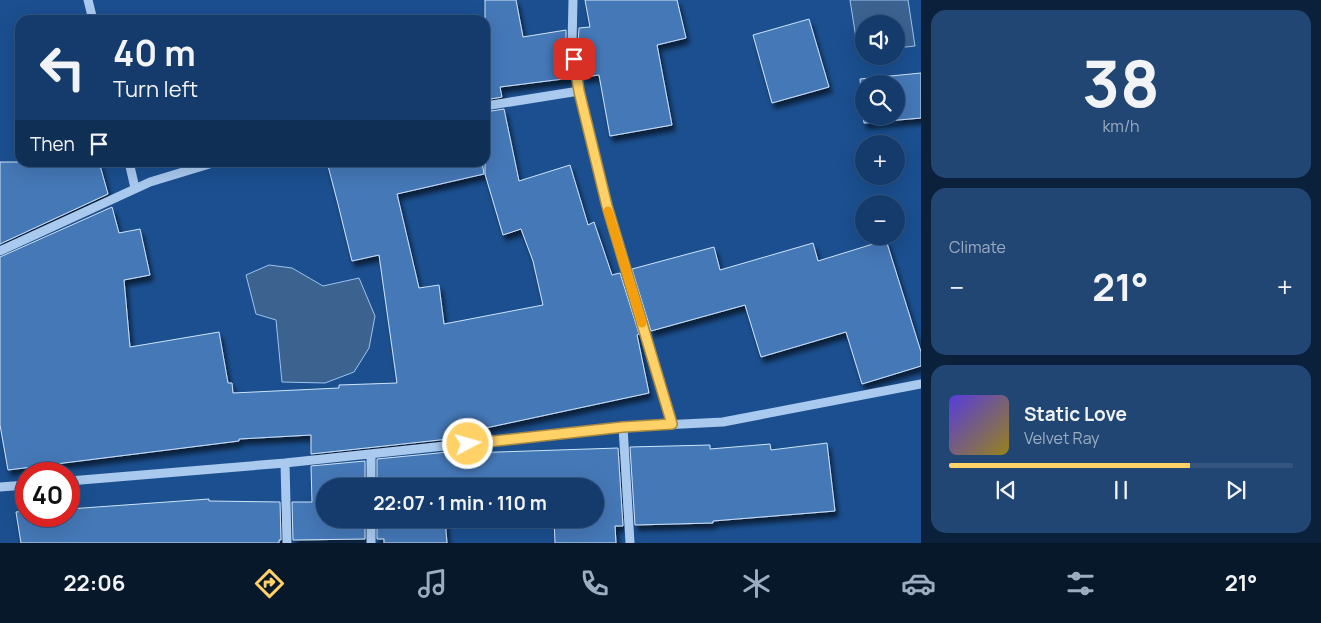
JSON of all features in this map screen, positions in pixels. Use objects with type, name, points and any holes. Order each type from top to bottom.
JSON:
[{"type":"street","points":[[88,0],[92,15]]},
{"type":"street","points":[[573,0],[572,44],[579,91],[607,206],[672,424]]},
{"type":"street","points":[[490,105],[579,91]]},
{"type":"street","points":[[129,167],[135,188]]},
{"type":"street","points":[[0,251],[135,188],[200,167]]},
{"type":"street","points":[[80,481],[285,463],[623,427],[723,422],[921,384]]},
{"type":"street","points":[[623,427],[630,543]]},
{"type":"street","points":[[370,454],[371,478]]},
{"type":"street","points":[[285,463],[287,543]]},
{"type":"street","points":[[0,487],[15,486]]},
{"type":"street","points":[[371,528],[371,543]]},
{"type":"water","points":[[850,0],[908,0],[915,46],[905,47],[905,15],[855,15],[855,32]]},
{"type":"water","points":[[269,265],[292,268],[323,286],[359,278],[375,316],[369,348],[354,372],[325,383],[282,382],[276,320],[256,314],[246,275]]},
{"type":"building","points":[[485,0],[516,0],[523,37],[566,30],[566,45],[571,78],[500,87],[502,97],[490,99],[490,15],[485,15]]},
{"type":"building","points":[[585,0],[677,0],[686,38],[657,45],[672,125],[610,136],[599,75],[583,77],[578,44],[579,28],[590,27]]},
{"type":"building","points":[[809,19],[829,87],[772,103],[753,35]]},
{"type":"building","points":[[921,73],[921,118],[905,119],[905,75],[901,75]]},
{"type":"building","points":[[504,109],[519,181],[570,165],[588,225],[594,222],[612,275],[620,273],[639,334],[637,335],[649,393],[467,432],[467,437],[311,454],[311,435],[239,439],[239,441],[72,462],[15,462],[15,469],[8,470],[0,425],[0,257],[112,207],[119,233],[140,229],[150,275],[124,280],[130,347],[219,332],[228,383],[232,383],[233,393],[339,388],[339,385],[397,383],[379,255],[352,261],[328,167],[483,167],[484,174],[397,194],[419,288],[439,285],[444,324],[543,305],[533,261],[521,229],[503,235],[485,174],[485,167],[490,167],[490,111]]},
{"type":"building","points":[[0,162],[15,162],[15,167],[100,167],[108,194],[0,244]]},
{"type":"building","points":[[813,243],[818,261],[870,245],[888,245],[921,352],[921,366],[862,384],[846,332],[761,357],[745,305],[651,331],[632,269],[714,247],[720,270]]},
{"type":"building","points":[[827,443],[835,511],[713,521],[713,523],[635,525],[630,447],[710,445],[710,449],[770,444],[771,450]]},
{"type":"building","points":[[618,448],[623,526],[615,526],[616,543],[555,543],[554,528],[604,528],[604,478],[377,478],[377,459],[469,450],[469,453]]},
{"type":"building","points":[[365,461],[365,478],[316,478],[316,528],[365,528],[365,539],[293,540],[292,502],[312,502],[311,466]]},
{"type":"building","points":[[209,499],[209,501],[280,502],[281,540],[279,540],[279,543],[21,543],[18,527],[80,527],[80,508]]},
{"type":"building","points":[[377,528],[446,528],[447,543],[384,543],[384,539],[377,539]]},
{"type":"slow traffic","points":[[608,211],[642,323]]},
{"type":"route","points":[[468,444],[623,427],[672,424],[607,206],[579,91],[574,59]]}]
